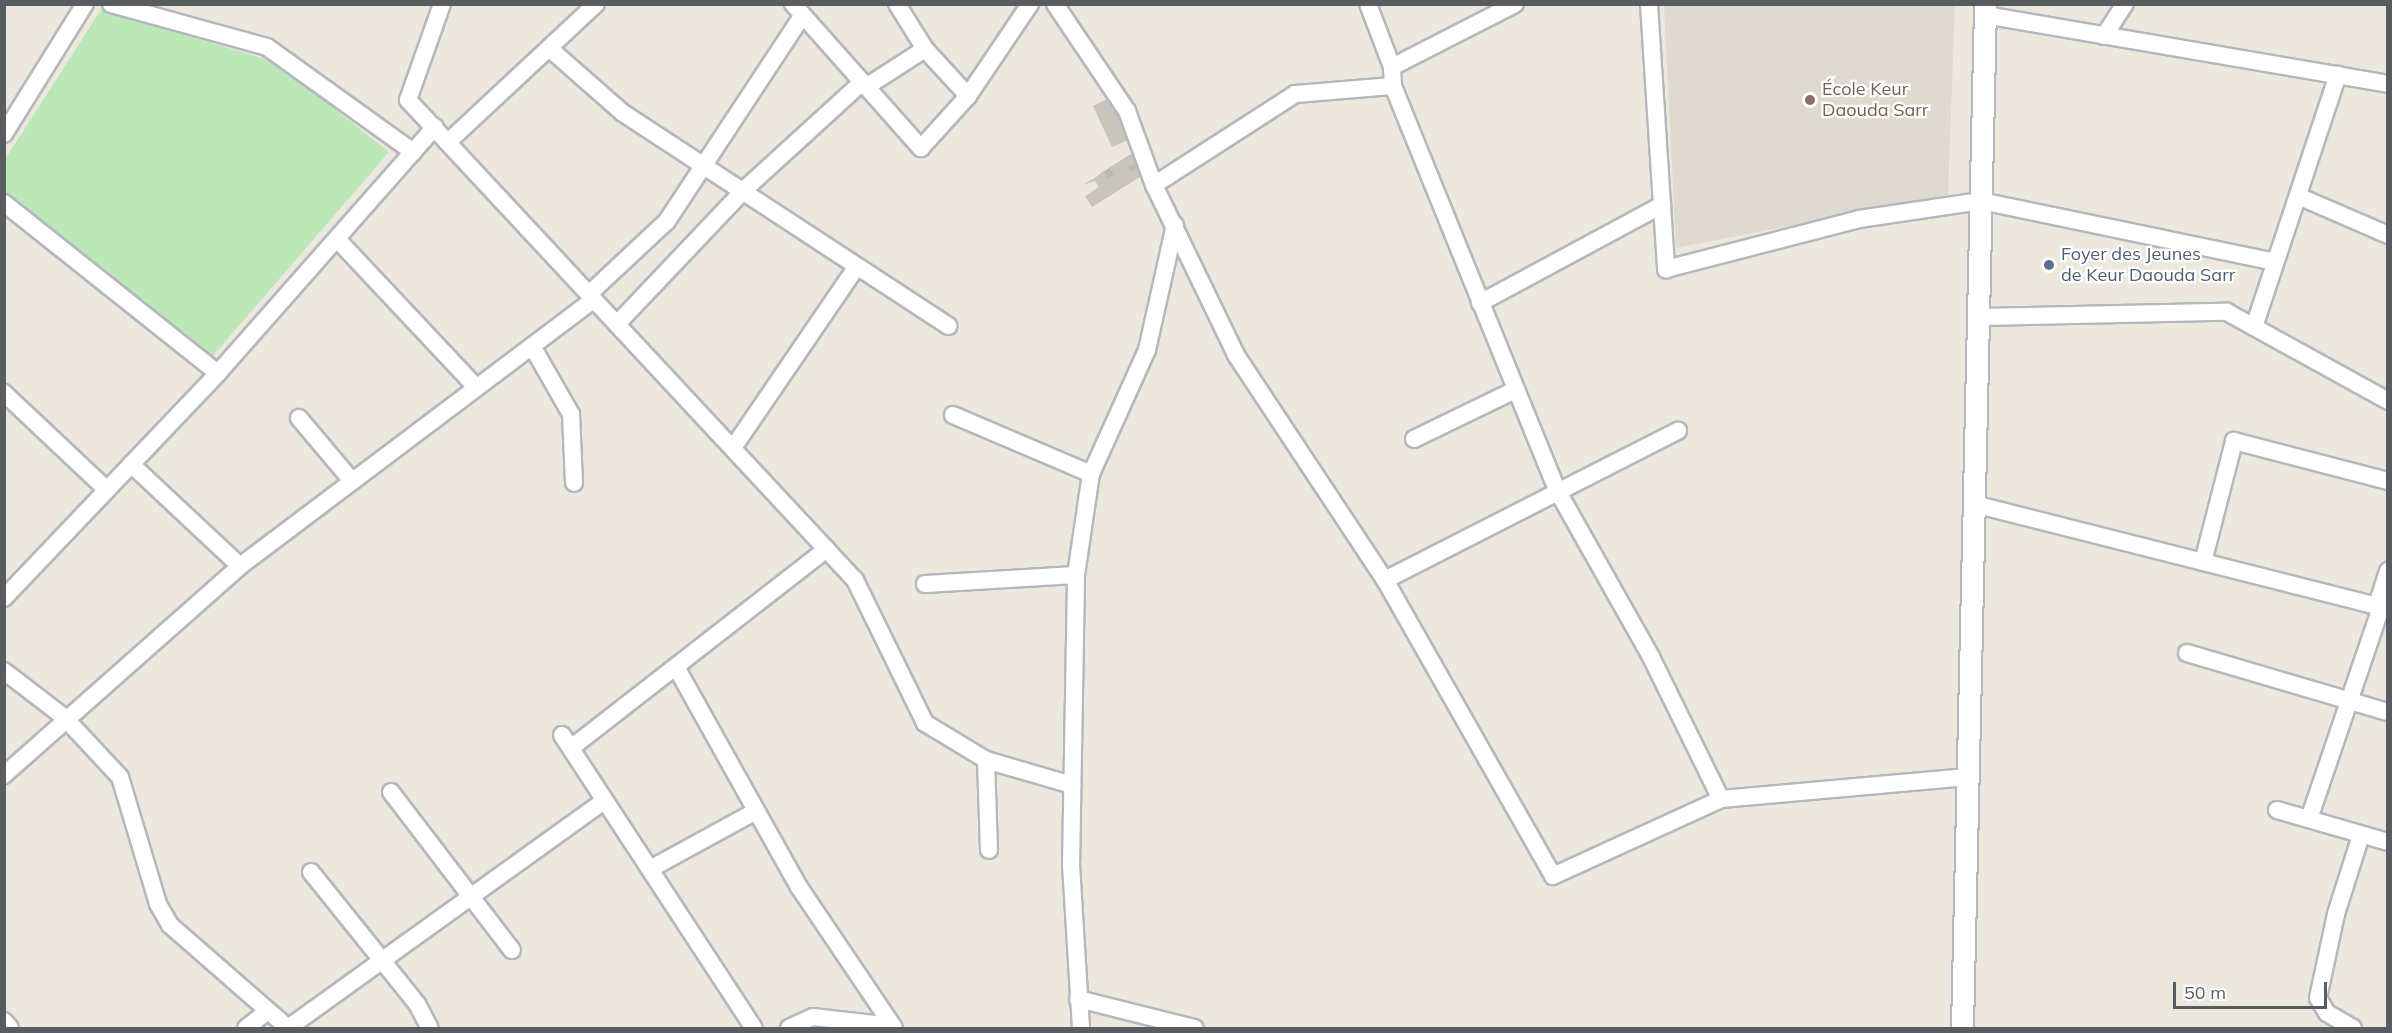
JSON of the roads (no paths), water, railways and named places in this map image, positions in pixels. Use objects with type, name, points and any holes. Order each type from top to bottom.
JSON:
[{"type":"street","points":[[4,134],[85,4]]},
{"type":"street","points":[[111,4],[267,47],[413,152]]},
{"type":"street","points":[[442,4],[408,100],[855,580],[925,723],[986,760],[1072,785]]},
{"type":"street","points":[[448,142],[596,4]]},
{"type":"street","points":[[897,4],[925,49],[968,96]]},
{"type":"street","points":[[4,775],[64,717],[240,566],[532,346],[591,296],[667,221],[699,165],[797,10],[921,148],[968,96],[1030,4]]},
{"type":"street","points":[[1074,4],[1056,6],[1127,111],[1154,185],[1176,225],[1236,355],[1385,580],[1553,876],[1721,799],[1968,777]]},
{"type":"street","points":[[1368,4],[1392,67],[1393,87],[1480,303],[1513,392],[1557,490],[1651,657],[1721,799]]},
{"type":"street","points":[[1392,67],[1515,4]]},
{"type":"street","points":[[1649,4],[1666,269],[1859,219],[1981,201],[2275,262]]},
{"type":"street","points":[[2104,36],[2125,4]]},
{"type":"street","points":[[1962,1029],[1985,10],[2104,36],[2388,84]]},
{"type":"street","points":[[549,48],[623,113],[699,165],[746,189],[856,268],[948,326]]},
{"type":"street","points":[[617,324],[746,189],[864,84],[925,49]]},
{"type":"street","points":[[2254,327],[2338,75]]},
{"type":"street","points":[[1154,185],[1295,94],[1393,87]]},
{"type":"street","points":[[6,594],[218,373],[435,128]]},
{"type":"street","points":[[2298,196],[2388,235]]},
{"type":"street","points":[[4,203],[218,373]]},
{"type":"street","points":[[1480,303],[1662,205]]},
{"type":"street","points":[[1081,1029],[1078,999],[1072,785],[1076,575],[1091,474],[1147,350],[1176,225]]},
{"type":"street","points":[[337,238],[477,388]]},
{"type":"street","points":[[733,448],[856,268]]},
{"type":"street","points":[[1978,317],[2227,312],[2388,401]]},
{"type":"street","points":[[532,346],[571,414],[574,483]]},
{"type":"street","points":[[1413,439],[1513,392]]},
{"type":"street","points":[[4,393],[107,490]]},
{"type":"street","points":[[953,415],[1091,474]]},
{"type":"street","points":[[299,418],[352,482]]},
{"type":"street","points":[[1385,580],[1557,490],[1678,431]]},
{"type":"street","points":[[2203,562],[2234,441],[2388,481]]},
{"type":"street","points":[[131,464],[240,566]]},
{"type":"street","points":[[1974,504],[2382,607]]},
{"type":"street","points":[[754,1029],[567,742],[676,667],[827,549]]},
{"type":"street","points":[[2309,819],[2382,607],[2388,571]]},
{"type":"street","points":[[925,584],[1076,575]]},
{"type":"street","points":[[2187,653],[2388,711]]},
{"type":"street","points":[[676,667],[799,887],[893,1028]]},
{"type":"street","points":[[4,671],[64,717],[120,777],[158,904],[170,925],[288,1028],[605,800]]},
{"type":"street","points":[[986,760],[989,850]]},
{"type":"street","points":[[391,792],[512,950]]},
{"type":"street","points":[[2277,810],[2388,842]]},
{"type":"street","points":[[650,869],[756,811]]},
{"type":"street","points":[[2353,1029],[2327,1013],[2318,998],[2336,914],[2361,835]]},
{"type":"street","points":[[311,872],[382,961],[430,1029]]},
{"type":"street","points":[[1078,999],[1194,1029]]},
{"type":"street","points":[[246,1029],[268,1011]]},
{"type":"street","points":[[789,1029],[813,1017],[893,1028]]},
{"type":"street","points":[[4,1021],[10,1029]]},
{"type":"place","name":"École Keur Daouda Sarr","points":[[1810,100]]},
{"type":"place","name":"Foyer des Jeunes de Keur Daouda Sarr","points":[[2049,265]]}]
